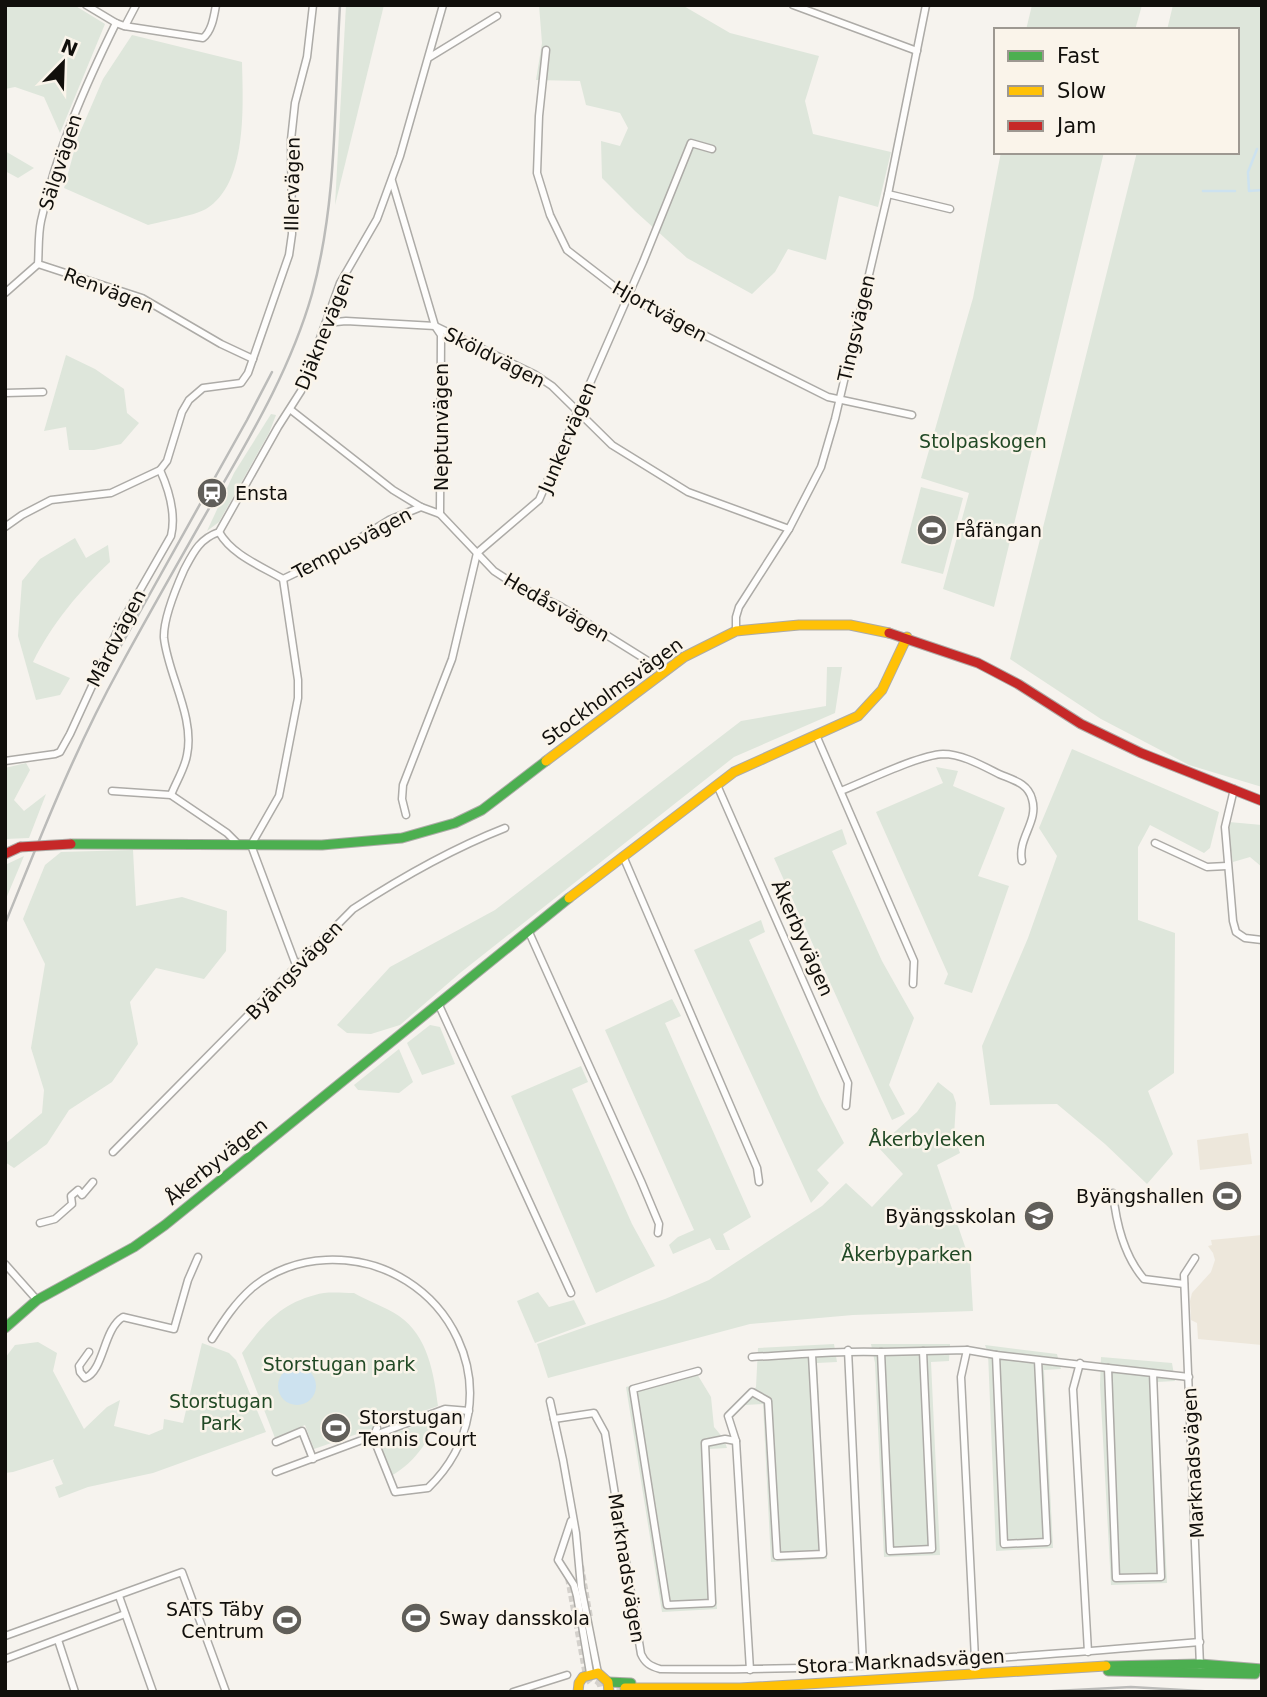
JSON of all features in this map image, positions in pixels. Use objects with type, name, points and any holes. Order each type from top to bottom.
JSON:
[{"type":"street","points":[[86,5],[125,26],[203,38],[211,26],[216,5]]},
{"type":"street","points":[[125,26],[136,5]]},
{"type":"street","name":"Illervägen","points":[[160,470],[167,460],[182,412],[189,400],[203,388],[241,383],[248,373],[289,255],[292,234],[291,140],[295,103],[307,57],[313,5]]},
{"type":"street","name":"Djäknevägen","points":[[171,795],[187,755],[187,734],[181,698],[164,636],[172,598],[194,550],[206,536],[219,532],[301,391],[340,283],[377,219],[391,181],[443,5]]},
{"type":"street","points":[[793,5],[917,51]]},
{"type":"street","name":"Tingsvägen","points":[[736,631],[739,607],[789,529],[821,467],[888,194],[926,5]]},
{"type":"street","points":[[429,57],[497,16]]},
{"type":"street","name":"Sälgvägen","points":[[38,264],[41,223],[54,176],[76,111],[116,23]]},
{"type":"street","name":"Hjortvägen","points":[[546,50],[539,116],[537,173],[550,215],[567,250],[628,297],[828,397],[912,415]]},
{"type":"street","name":"Junkervägen","points":[[477,553],[539,500],[628,297],[691,143],[712,149]]},
{"type":"street","name":"Neptunvägen","points":[[391,181],[435,326],[441,335],[440,514]]},
{"type":"street","points":[[888,194],[950,209]]},
{"type":"street","points":[[5,293],[38,264]]},
{"type":"street","name":"Renvägen","points":[[38,264],[142,299],[253,359]]},
{"type":"street","name":"Sköldvägen","points":[[326,323],[346,321],[435,326],[534,374],[552,386],[612,444],[688,492],[789,529]]},
{"type":"street","points":[[5,393],[43,392]]},
{"type":"street","name":"Hedåsvägen","points":[[291,410],[393,490],[421,507],[440,514],[494,571],[504,578],[561,606],[664,671]]},
{"type":"street","points":[[5,527],[51,500],[111,493],[160,470]]},
{"type":"street","name":"Mårdvägen","points":[[5,761],[60,752],[70,734],[120,625],[170,536],[174,523],[166,483],[160,470]]},
{"type":"street","name":"Tempusvägen","points":[[283,579],[329,557],[389,520],[421,507]]},
{"type":"street","points":[[219,532],[233,550],[283,579],[298,680],[298,698],[279,796],[251,845],[296,965]]},
{"type":"street","points":[[406,815],[402,799],[403,785],[452,659],[477,553]]},
{"type":"street","name":"Stockholmsvägen","points":[[5,854],[20,848],[71,844],[375,844],[432,833],[482,810],[684,657],[736,631],[799,625],[873,628],[978,663],[1018,684],[1081,724],[1141,752],[1262,801]]},
{"type":"street","name":"Åkerbyvägen","points":[[5,1328],[37,1300],[134,1247],[165,1225],[528,930],[734,772],[858,716],[871,707],[887,685],[907,638]]},
{"type":"street","points":[[816,735],[914,961],[914,984]]},
{"type":"street","points":[[841,791],[927,758],[945,754],[964,758],[1024,785],[1032,798],[1034,816],[1020,849],[1022,861]]},
{"type":"street","name":"Åkerbyvägen","points":[[717,785],[848,1083],[846,1106]]},
{"type":"street","points":[[1234,789],[1225,827],[1236,932],[1245,938],[1262,940]]},
{"type":"street","points":[[112,791],[171,795],[227,832],[239,845]]},
{"type":"street","name":"Byängsvägen","points":[[113,1152],[353,909],[372,896],[505,828]]},
{"type":"street","points":[[1155,843],[1207,867],[1227,866]]},
{"type":"street","points":[[623,856],[757,1168],[759,1182]]},
{"type":"street","points":[[528,930],[641,1181],[659,1224],[658,1233]]},
{"type":"street","points":[[438,1003],[571,1293]]},
{"type":"street","points":[[40,1223],[55,1219],[72,1204],[71,1196],[78,1190],[82,1195],[93,1182]]},
{"type":"street","points":[[1113,1193],[1115,1210],[1131,1263],[1137,1271],[1144,1279],[1184,1284]]},
{"type":"street","points":[[89,1352],[79,1366],[85,1378],[93,1373],[117,1320],[123,1317],[174,1329],[188,1280],[198,1257]]},
{"type":"street","name":"Marknadsvägen","points":[[1195,1258],[1184,1275],[1184,1284],[1200,1669]]},
{"type":"street","points":[[212,1339],[234,1306],[253,1287],[271,1275],[304,1263],[343,1259],[390,1271],[419,1289],[446,1317],[462,1343],[471,1390],[464,1432],[454,1456],[443,1473],[428,1488],[395,1492],[373,1437],[377,1428]]},
{"type":"street","points":[[5,1264],[37,1300]]},
{"type":"street","points":[[752,1357],[812,1355],[848,1350],[967,1350],[1189,1377]]},
{"type":"street","points":[[848,1350],[863,1665]]},
{"type":"street","points":[[967,1350],[961,1377],[975,1659]]},
{"type":"street","points":[[881,1352],[890,1551],[932,1549],[923,1351]]},
{"type":"street","points":[[750,1670],[736,1441],[728,1416],[752,1392],[768,1401],[777,1556],[823,1554],[812,1355]]},
{"type":"street","points":[[996,1355],[1004,1544],[1047,1542],[1038,1360]]},
{"type":"street","points":[[1080,1363],[1073,1389],[1088,1651]]},
{"type":"street","points":[[1108,1368],[1116,1578],[1161,1577],[1153,1373]]},
{"type":"street","points":[[698,1371],[633,1389],[667,1605],[712,1602],[705,1443],[724,1439],[736,1441]]},
{"type":"street","points":[[550,1401],[579,1559],[594,1673]]},
{"type":"street","points":[[276,1472],[445,1409],[468,1411]]},
{"type":"street","name":"Marknadsvägen","points":[[554,1419],[594,1413],[606,1433],[643,1660],[660,1669],[750,1670],[863,1665],[1200,1642]]},
{"type":"street","points":[[276,1442],[302,1431],[313,1459]]},
{"type":"street","points":[[572,1519],[558,1560],[577,1596],[594,1673],[608,1687]]},
{"type":"street","points":[[562,1549],[571,1549],[579,1559]]},
{"type":"street","points":[[5,1636],[181,1572],[226,1692]]},
{"type":"street","points":[[119,1596],[153,1692]]},
{"type":"street","points":[[5,1660],[125,1614]]},
{"type":"street","points":[[58,1640],[75,1692]]},
{"type":"street","name":"Stora Marknadsvägen","points":[[1200,1669],[1262,1675]]},
{"type":"street","name":"Stora Marknadsvägen","points":[[625,1688],[737,1690],[1065,1670],[1262,1669]]},
{"type":"street","points":[[578,1692],[581,1678],[594,1673]]},
{"type":"street","points":[[513,1692],[567,1675]]},
{"type":"street","name":"Stora Marknadsvägen","points":[[608,1687],[727,1683],[737,1690]]},
{"type":"shaded area","points":[[1248,1133],[1252,1164],[1200,1170],[1197,1140]]},
{"type":"shaded area","points":[[1262,1235],[1262,1345],[1198,1339],[1197,1323],[1191,1320],[1190,1301],[1192,1293],[1211,1272],[1215,1260],[1208,1246],[1212,1245],[1211,1240]]},
{"type":"green space","points":[[5,5],[74,5],[105,24],[60,133],[44,97],[15,87],[5,89]]},
{"type":"green space","points":[[346,5],[384,5],[335,205]]},
{"type":"green space","points":[[539,5],[682,5],[730,33],[819,56],[805,101],[813,134],[891,152],[878,207],[839,196],[826,260],[788,249],[775,272],[752,294],[687,258],[602,178],[601,141],[620,146],[628,128],[620,113],[586,105],[580,81],[536,80],[542,43]]},
{"type":"green space","points":[[1032,5],[1142,5],[1136,28],[1026,28]]},
{"type":"green space","points":[[1173,5],[1262,5],[1262,787],[1189,765],[1101,719],[1010,659],[1136,154],[1239,154],[1239,28],[1167,28]]},
{"type":"green space","points":[[132,35],[242,62],[240,142],[236,163],[220,197],[200,212],[148,225],[64,188],[78,137],[103,79]]},
{"type":"green space","points":[[5,151],[34,168],[18,178],[5,171]]},
{"type":"green space","name":"Stolpaskogen","points":[[1001,154],[1104,154],[994,607],[943,589],[969,493],[921,478],[973,298]]},
{"type":"green space","points":[[66,355],[95,369],[124,389],[127,413],[139,423],[121,444],[94,450],[69,450],[66,427],[44,431]]},
{"type":"green space","points":[[271,414],[276,415],[269,433],[219,522],[207,531],[234,473]]},
{"type":"green space","name":"Fåfängan","points":[[921,487],[963,498],[943,574],[901,563]]},
{"type":"green space","points":[[75,538],[86,558],[108,545],[110,562],[67,609],[40,648],[33,662],[70,678],[60,695],[36,700],[18,636],[22,581],[40,559]]},
{"type":"green space","points":[[827,667],[842,667],[835,713],[734,757],[460,973],[400,1025],[371,1034],[347,1033],[337,1025],[390,967],[495,910],[741,721],[826,706]]},
{"type":"green space","points":[[1072,749],[1219,812],[1210,848],[1204,853],[1150,825],[1138,847],[1138,920],[1175,933],[1174,1073],[1148,1091],[1173,1154],[1147,1184],[1057,1104],[990,1105],[982,1046],[1028,938],[1057,856],[1039,828]]},
{"type":"green space","points":[[26,763],[30,770],[14,800],[24,811],[46,794],[29,838],[5,839],[5,768]]},
{"type":"green space","points":[[936,767],[958,771],[953,786],[1005,808],[978,876],[1009,886],[972,993],[944,984],[948,974],[876,812],[943,783]]},
{"type":"green space","points":[[1229,822],[1262,825],[1262,867],[1250,857],[1233,862]]},
{"type":"green space","points":[[842,829],[847,844],[832,851],[882,961],[914,1018],[889,1085],[905,1114],[892,1120],[774,858]]},
{"type":"green space","points":[[133,850],[136,906],[182,897],[227,911],[226,951],[204,979],[156,968],[130,1002],[138,1044],[112,1082],[69,1110],[47,1144],[14,1168],[5,1162],[5,1144],[42,1113],[44,1090],[31,1048],[45,964],[23,919],[45,865],[61,852]]},
{"type":"green space","points":[[24,856],[5,901],[5,865]]},
{"type":"green space","points":[[761,920],[765,932],[749,940],[821,1099],[844,1143],[817,1170],[829,1183],[811,1203],[694,950]]},
{"type":"green space","points":[[672,999],[681,1016],[665,1023],[751,1217],[723,1234],[730,1250],[716,1250],[710,1238],[673,1254],[669,1245],[678,1237],[694,1230],[605,1030]]},
{"type":"green space","points":[[430,1025],[440,1027],[455,1064],[422,1075],[407,1043]]},
{"type":"green space","points":[[399,1049],[413,1082],[399,1093],[358,1090],[354,1085]]},
{"type":"green space","points":[[581,1066],[588,1082],[572,1089],[632,1224],[655,1266],[596,1293],[511,1096]]},
{"type":"green space","name":"Åkerbyparken","points":[[938,1082],[953,1094],[956,1103],[954,1136],[960,1153],[937,1165],[970,1261],[973,1311],[853,1315],[750,1324],[548,1378],[537,1344],[665,1299],[709,1280],[822,1206],[846,1183],[872,1207],[903,1174],[878,1147],[917,1112]]},
{"type":"green space","points":[[538,1292],[549,1307],[574,1300],[586,1324],[535,1343],[517,1301]]},
{"type":"green space","name":"Storstugan park","points":[[354,1293],[399,1316],[417,1334],[432,1369],[438,1406],[314,1449],[305,1425],[275,1438],[242,1353],[273,1317],[292,1304],[319,1294]]},
{"type":"green space","name":"Storstugan Park","points":[[38,1342],[57,1353],[53,1371],[84,1429],[107,1407],[120,1400],[114,1426],[149,1435],[163,1429],[164,1419],[183,1423],[202,1343],[229,1353],[236,1360],[266,1432],[153,1473],[88,1487],[59,1498],[55,1487],[63,1484],[54,1459],[5,1473],[5,1358],[15,1345]]},
{"type":"green space","points":[[834,1344],[837,1362],[817,1363],[827,1559],[771,1562],[763,1404],[745,1405],[756,1387],[758,1348]]},
{"type":"green space","points":[[871,1344],[950,1344],[949,1361],[931,1362],[940,1555],[884,1557],[875,1363]]},
{"type":"green space","points":[[985,1345],[1057,1354],[1061,1369],[1044,1370],[1053,1548],[996,1551],[988,1353]]},
{"type":"green space","points":[[1101,1357],[1172,1363],[1175,1381],[1157,1382],[1167,1583],[1111,1585],[1100,1385]]},
{"type":"green space","points":[[694,1369],[711,1397],[714,1427],[724,1439],[727,1448],[709,1449],[717,1609],[662,1612],[626,1387]]},
{"type":"green space","points":[[438,1418],[420,1451],[391,1476],[379,1438]]},
{"type":"water","points":[[297,1367],[310,1373],[316,1386],[310,1399],[297,1405],[284,1399],[278,1386],[284,1373]]},
{"type":"waterway","points":[[1257,149],[1248,172],[1249,191],[1262,190]]},
{"type":"waterway","points":[[1203,191],[1235,191]]},
{"type":"tunnel","points":[[581,1566],[590,1617]]},
{"type":"tunnel","points":[[568,1578],[586,1676]]},
{"type":"tunnel","points":[[585,1681],[590,1677],[598,1680],[602,1692]]},
{"type":"tunnel","points":[[603,1687],[625,1688]]},
{"type":"railway","points":[[5,924],[87,731],[260,419],[304,320],[320,258],[331,186],[340,5]]},
{"type":"railway","points":[[118,651],[272,372]]},
{"type":"railway","points":[[1037,1692],[1131,1687],[1218,1692]]},
{"type":"traffic: fast","points":[[71,844],[322,845],[402,838],[455,823],[482,810],[546,761]]},
{"type":"traffic: fast","points":[[5,1328],[37,1300],[134,1247],[165,1225],[569,898]]},
{"type":"traffic: fast","points":[[1106,1666],[1200,1664],[1262,1669]]},
{"type":"traffic: fast","points":[[1108,1671],[1255,1674]]},
{"type":"traffic: fast","points":[[608,1682],[631,1683]]},
{"type":"traffic: slow","points":[[546,761],[684,657],[736,631],[799,625],[850,625],[889,633]]},
{"type":"traffic: slow","points":[[569,898],[734,772],[858,716],[882,690],[907,637]]},
{"type":"traffic: slow","points":[[625,1688],[740,1688],[1106,1666]]},
{"type":"traffic: slow","points":[[578,1692],[583,1677],[598,1673],[608,1682],[609,1692]]},
{"type":"traffic: jam","points":[[889,633],[978,663],[1018,684],[1081,724],[1141,753],[1262,801]]},
{"type":"traffic: jam","points":[[20,847],[71,844]]},
{"type":"traffic: jam","points":[[5,854],[20,847]]},
{"type":"place","name":"Ensta","points":[[212,493]]},
{"type":"place","name":"Fåfängan","points":[[932,530]]},
{"type":"place","name":"Byängshallen","points":[[1227,1196]]},
{"type":"place","name":"Byängsskolan","points":[[1039,1216]]},
{"type":"place","name":"Storstugan Tennis Court","points":[[336,1428]]},
{"type":"place","name":"Sway dansskola","points":[[416,1618]]},
{"type":"place","name":"SATS Täby Centrum","points":[[287,1620]]},
{"type":"park label","name":"Åkerbyleken","points":[[927,1139]]}]
